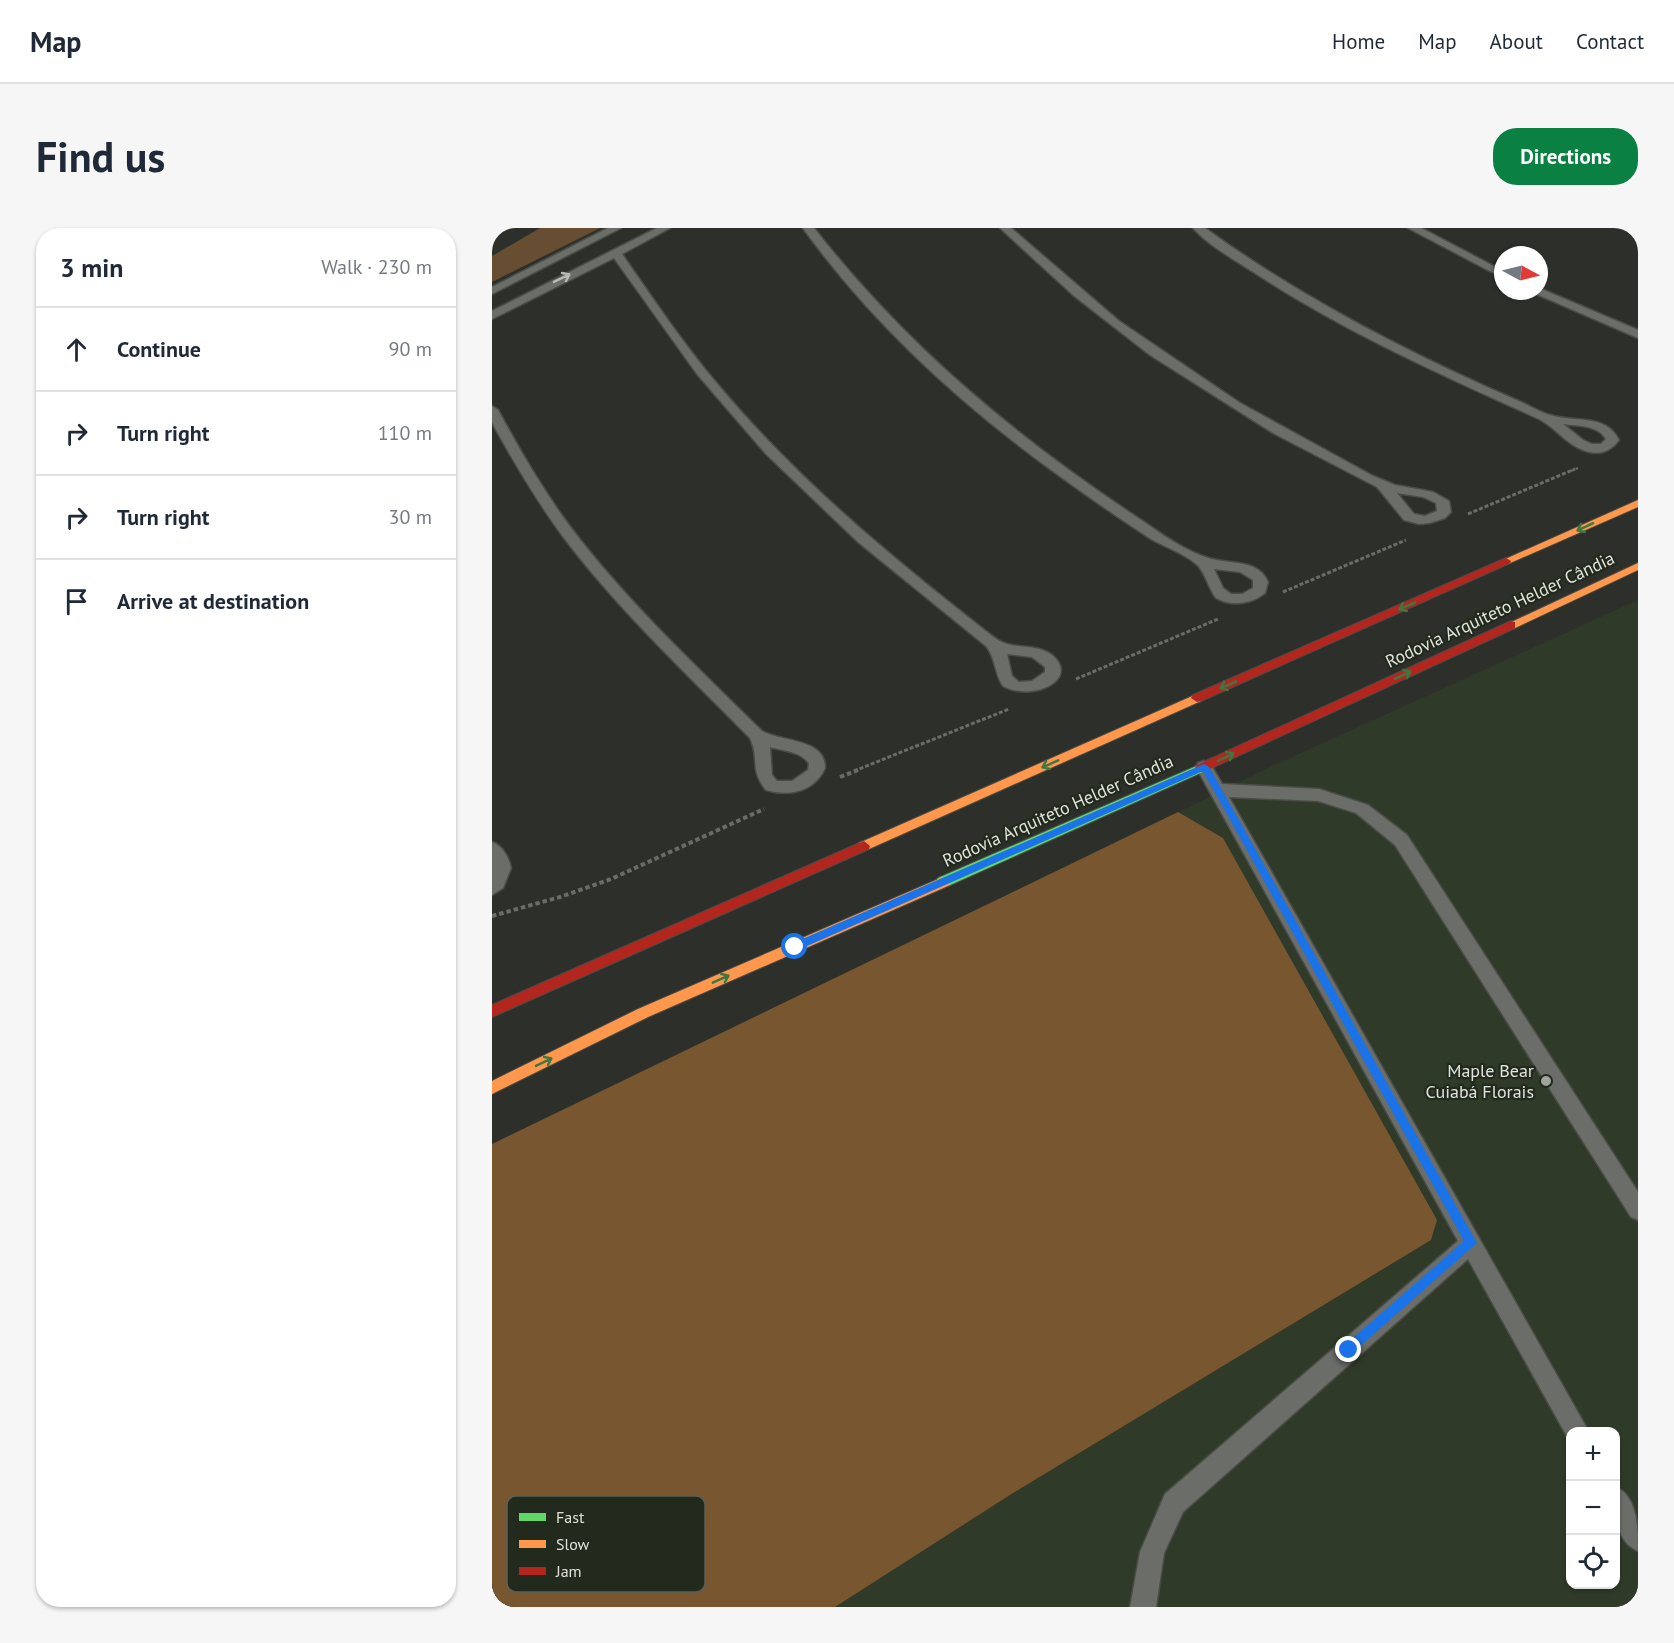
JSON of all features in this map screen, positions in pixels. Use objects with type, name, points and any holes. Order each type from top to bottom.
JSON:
[{"type":"main road","points":[[492,1011],[1638,503]]},
{"type":"main road","name":"Rodovia Arquiteto Helder Cândia","points":[[492,1088],[644,1013],[1204,767],[1638,566]]},
{"type":"lane","points":[[492,291],[616,228]]},
{"type":"lane","points":[[492,316],[665,228]]},
{"type":"lane","points":[[808,228],[854,286],[887,322],[970,399],[1082,485],[1149,530],[1198,558]]},
{"type":"lane","points":[[1005,228],[1087,300],[1202,384],[1255,418],[1381,484]]},
{"type":"lane","points":[[1198,228],[1244,261],[1338,318],[1452,377],[1547,418]]},
{"type":"lane","points":[[1413,228],[1494,269]]},
{"type":"lane","points":[[1631,228],[1638,231]]},
{"type":"lane","points":[[615,252],[680,343],[756,435],[865,541],[991,642]]},
{"type":"lane","points":[[512,280],[538,291]]},
{"type":"lane","points":[[492,291],[519,301]]},
{"type":"lane","points":[[1548,295],[1638,333]]},
{"type":"lane","points":[[492,410],[538,491],[576,545],[621,598],[756,735]]},
{"type":"lane","points":[[1204,767],[1575,1427]]},
{"type":"lane","points":[[1217,790],[1319,795],[1362,809],[1401,840],[1638,1210]]},
{"type":"lane","points":[[492,849],[503,865],[499,881],[492,888]]},
{"type":"lane","points":[[1143,1607],[1152,1551],[1174,1503],[1471,1243]]},
{"type":"lane","points":[[1620,1506],[1638,1539]]},
{"type":"shaded area","points":[[540,228],[600,228],[492,282],[492,256]]},
{"type":"shaded area","points":[[1638,600],[1638,1607],[492,1607],[492,1150],[1268,768]]},
{"type":"shaded area","points":[[1178,812],[1223,838],[1437,1220],[1431,1240],[1013,1493],[835,1607],[492,1607],[492,1144]]},
{"type":"traffic: fast","points":[[943,882],[1201,768]]},
{"type":"traffic: slow","points":[[1506,561],[1638,503]]},
{"type":"traffic: slow","points":[[1511,625],[1638,566]]},
{"type":"traffic: slow","points":[[864,846],[1197,698]]},
{"type":"traffic: slow","points":[[492,1088],[643,1013],[943,882]]},
{"type":"traffic: jam","points":[[1197,698],[1506,561]]},
{"type":"traffic: jam","points":[[1201,768],[1511,625]]},
{"type":"traffic: jam","points":[[492,1011],[864,846]]},
{"type":"place","name":"Maple Bear Cuiabá Florais","points":[[1546,1081]]},
{"type":"route","points":[[795,947],[1204,767],[1471,1243],[1349,1350]]}]
